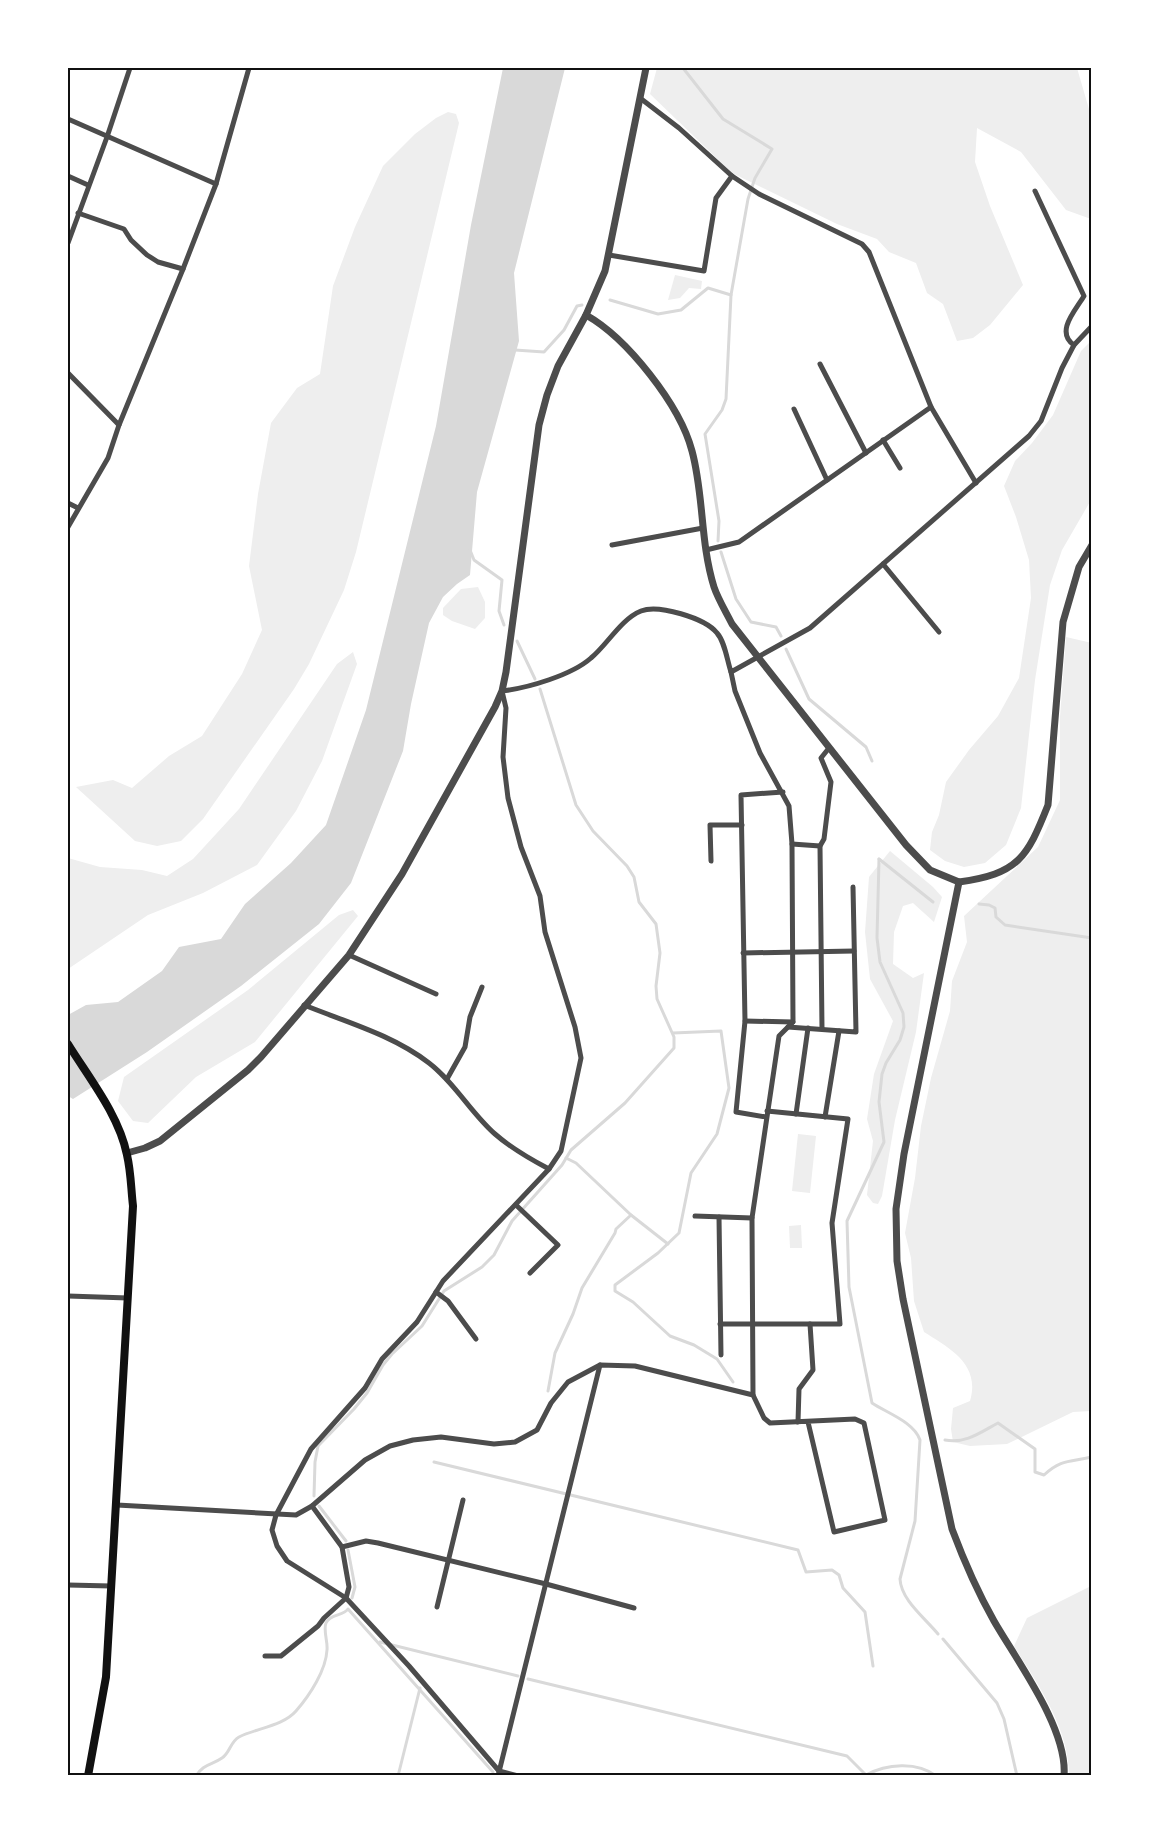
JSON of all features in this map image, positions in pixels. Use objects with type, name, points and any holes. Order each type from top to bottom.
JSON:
[{"type":"highway","points":[[68,1044],[118,1129],[127,1153],[133,1206],[106,1677],[88,1776]]},
{"type":"street","points":[[68,243],[130,68]]},
{"type":"street","points":[[68,527],[108,458],[119,425],[183,269],[216,184],[249,68]]},
{"type":"street","points":[[127,1153],[159,1141],[248,1070],[349,955],[402,874],[495,707],[502,691],[539,425],[558,366],[599,288],[609,255],[646,68]]},
{"type":"street","points":[[640,98],[679,128],[732,176],[759,194],[862,244],[869,252],[931,407],[976,483]]},
{"type":"street","points":[[68,119],[216,184]]},
{"type":"street","points":[[68,176],[88,185]]},
{"type":"street","points":[[609,255],[704,271],[716,198],[732,176]]},
{"type":"street","points":[[1035,191],[1084,296],[1065,328],[1065,335],[1074,345]]},
{"type":"street","points":[[78,213],[124,228],[131,240],[147,255],[158,262],[183,269]]},
{"type":"street","points":[[586,315],[604,325],[618,339],[655,383],[684,429],[693,458],[706,550],[714,588],[732,624],[906,845],[930,870],[959,882],[984,879],[1004,871],[1026,852],[1037,832],[1048,805],[1063,622],[1079,567],[1092,545]]},
{"type":"street","points":[[730,672],[810,628],[1029,436],[1041,421],[1062,368],[1074,345],[1092,326]]},
{"type":"street","points":[[820,364],[866,453]]},
{"type":"street","points":[[68,373],[119,425]]},
{"type":"street","points":[[706,550],[739,542],[931,407]]},
{"type":"street","points":[[794,409],[827,480]]},
{"type":"street","points":[[883,440],[900,468]]},
{"type":"street","points":[[68,503],[78,508]]},
{"type":"street","points":[[612,545],[703,528]]},
{"type":"street","points":[[884,564],[939,632]]},
{"type":"street","points":[[502,691],[567,673],[591,658],[615,630],[640,611],[670,610],[708,625],[718,634],[735,691],[760,753],[789,806],[792,844],[791,1024],[779,1036],[752,1218],[753,1395],[764,1418],[770,1423],[855,1419],[864,1423],[885,1520],[834,1532],[808,1422]]},
{"type":"street","points":[[502,691],[506,708],[503,757],[508,798],[521,847],[540,896],[545,932],[575,1027],[581,1058],[561,1151],[549,1169],[443,1281],[417,1322],[382,1359],[365,1388],[311,1449],[276,1515],[272,1530],[277,1546],[287,1561],[346,1598],[409,1666],[499,1773],[518,1776]]},
{"type":"street","points":[[822,1029],[820,846],[824,839],[831,782],[821,758],[829,748]]},
{"type":"street","points":[[720,1324],[840,1324],[832,1223],[848,1119],[735,1112],[745,1021],[741,795],[783,792]]},
{"type":"street","points":[[711,861],[710,825],[742,825]]},
{"type":"street","points":[[792,844],[820,846]]},
{"type":"street","points":[[959,882],[904,1154],[896,1209],[897,1261],[952,1529],[966,1568],[1046,1710],[1060,1741],[1064,1776]]},
{"type":"street","points":[[745,1021],[856,1032],[853,887]]},
{"type":"street","points":[[743,953],[854,951]]},
{"type":"street","points":[[349,955],[436,994]]},
{"type":"street","points":[[447,1079],[465,1047],[470,1017],[482,987]]},
{"type":"street","points":[[304,1005],[402,1044],[447,1079],[494,1133],[524,1156],[549,1169]]},
{"type":"street","points":[[796,1114],[808,1028]]},
{"type":"street","points":[[825,1117],[839,1030]]},
{"type":"street","points":[[516,1204],[558,1245],[530,1273]]},
{"type":"street","points":[[695,1216],[752,1218]]},
{"type":"street","points":[[719,1217],[721,1354]]},
{"type":"street","points":[[436,1292],[448,1301],[476,1339]]},
{"type":"street","points":[[68,1296],[128,1298]]},
{"type":"street","points":[[798,1422],[799,1389],[813,1370],[810,1324]]},
{"type":"street","points":[[117,1505],[297,1515],[312,1506],[365,1460],[390,1446],[413,1440],[441,1437],[494,1444],[515,1442],[537,1430],[551,1403],[568,1382],[600,1365],[634,1366],[753,1395]]},
{"type":"street","points":[[499,1773],[600,1365]]},
{"type":"street","points":[[437,1607],[463,1500]]},
{"type":"street","points":[[265,1656],[280,1656],[318,1626],[346,1598],[349,1587],[342,1547],[312,1506]]},
{"type":"street","points":[[342,1547],[366,1541],[546,1584],[634,1608]]},
{"type":"street","points":[[68,1585],[111,1586]]},
{"type":"shaded area","points":[[503,68],[565,68],[514,273],[519,341],[477,492],[470,575],[443,597],[429,623],[403,751],[351,883],[319,924],[241,986],[147,1052],[73,1099],[68,1096],[68,1015],[86,1005],[118,1002],[162,971],[179,947],[221,939],[245,904],[291,863],[326,825],[366,710],[436,426],[471,225]]},
{"type":"shaded area","points":[[657,68],[1077,68],[1091,116],[1091,219],[1066,210],[1021,152],[977,128],[975,162],[990,206],[1023,285],[990,325],[973,338],[957,341],[943,304],[927,293],[916,263],[889,252],[877,239],[837,224],[732,173],[650,94]]},
{"type":"shaded area","points":[[448,112],[456,114],[459,123],[356,552],[344,590],[309,664],[294,689],[203,819],[181,841],[157,846],[135,841],[76,787],[113,780],[132,788],[169,756],[202,736],[242,674],[262,630],[249,566],[258,494],[271,423],[297,388],[320,374],[333,286],[355,227],[383,166],[415,134]]},
{"type":"shaded area","points":[[675,275],[702,281],[701,289],[689,288],[680,298],[668,300]]},
{"type":"shaded area","points":[[1091,341],[1091,500],[1062,550],[1050,585],[1035,680],[1021,808],[1006,845],[985,863],[964,867],[945,861],[930,850],[932,832],[939,815],[946,782],[998,716],[1019,678],[1031,598],[1029,560],[1004,486],[1015,461],[1053,415],[1081,351]]},
{"type":"shaded area","points":[[478,587],[485,602],[485,618],[475,629],[452,621],[443,615],[443,608],[461,589]]},
{"type":"shaded area","points":[[1066,637],[1092,643],[1091,1411],[1073,1412],[1007,1444],[970,1446],[953,1442],[951,1429],[953,1408],[970,1401],[971,1377],[967,1367],[952,1351],[924,1332],[914,1301],[911,1258],[905,1233],[921,1126],[931,1078],[950,1011],[952,981],[967,942],[964,916],[1038,847],[1060,800],[1060,717]]},
{"type":"shaded area","points":[[353,652],[357,664],[322,761],[296,811],[257,865],[203,893],[148,915],[68,969],[68,858],[100,867],[142,870],[167,876],[193,859],[239,809],[337,664]]},
{"type":"shaded area","points":[[890,851],[942,897],[934,922],[913,903],[903,906],[894,932],[893,964],[913,978],[924,973],[916,1032],[895,1120],[882,1196],[878,1204],[873,1203],[867,1195],[873,1141],[867,1119],[874,1074],[893,1021],[870,979],[865,932],[869,877]]},
{"type":"shaded area","points":[[353,910],[358,916],[255,1042],[196,1077],[148,1123],[133,1121],[118,1101],[124,1077],[248,990],[339,915]]},
{"type":"shaded area","points":[[798,1134],[816,1136],[810,1193],[792,1191]]},
{"type":"shaded area","points":[[801,1225],[802,1248],[790,1248],[789,1226]]},
{"type":"shaded area","points":[[1091,1586],[1091,1775],[1069,1775],[1068,1758],[1058,1724],[1014,1646],[1027,1618]]},
{"type":"waterway","points":[[683,68],[723,119],[772,149],[755,178],[748,199],[731,295],[726,399],[722,410],[705,434],[719,521],[718,541]]},
{"type":"waterway","points":[[610,300],[658,314],[681,310],[708,288],[731,295]]},
{"type":"waterway","points":[[515,350],[544,352],[564,330],[577,306],[582,305]]},
{"type":"waterway","points":[[470,550],[474,560],[502,580],[499,611],[504,625]]},
{"type":"waterway","points":[[721,552],[736,599],[751,622],[776,627],[781,636]]},
{"type":"waterway","points":[[517,641],[535,679]]},
{"type":"waterway","points":[[786,649],[809,699],[866,747],[872,761]]},
{"type":"waterway","points":[[314,1496],[318,1446],[367,1393],[383,1365],[422,1326],[444,1291],[482,1267],[494,1255],[512,1221],[562,1165],[571,1150],[625,1103],[674,1048],[674,1037],[657,999],[656,986],[660,953],[656,924],[639,902],[634,877],[627,866],[593,831],[576,805],[540,689]]},
{"type":"waterway","points":[[879,859],[877,938],[880,962],[903,1013],[904,1027],[900,1040],[882,1074],[879,1102],[884,1142],[847,1221],[849,1287],[872,1403],[906,1423],[920,1440],[915,1521],[900,1579],[901,1587],[909,1601],[938,1634]]},
{"type":"waterway","points":[[879,859],[933,902]]},
{"type":"waterway","points":[[979,904],[995,908],[996,917],[1005,925],[1092,938]]},
{"type":"waterway","points":[[673,1033],[721,1031],[729,1088],[717,1134],[691,1173],[679,1233],[658,1253],[615,1285],[615,1291],[633,1302],[670,1336],[694,1345],[717,1359],[733,1382]]},
{"type":"waterway","points":[[566,1158],[576,1163],[631,1215],[668,1244]]},
{"type":"waterway","points":[[548,1391],[555,1353],[582,1288],[616,1229],[631,1215]]},
{"type":"waterway","points":[[945,1440],[967,1439],[998,1423],[1035,1449],[1035,1472],[1044,1475],[1061,1464],[1092,1457]]},
{"type":"waterway","points":[[434,1462],[798,1550],[806,1572],[832,1570],[839,1575],[843,1588],[865,1612],[873,1666]]},
{"type":"waterway","points":[[319,1506],[346,1541]]},
{"type":"waterway","points":[[348,1550],[355,1587],[352,1598]]},
{"type":"waterway","points":[[196,1776],[205,1767],[225,1756],[239,1737],[284,1720],[296,1711],[312,1690],[324,1666],[327,1650],[326,1623],[330,1618],[348,1609],[493,1772]]},
{"type":"waterway","points":[[943,1639],[997,1703],[1004,1719],[1017,1776]]},
{"type":"waterway","points":[[380,1642],[518,1676]]},
{"type":"waterway","points":[[528,1679],[847,1756],[866,1775],[883,1768],[911,1766],[936,1776]]},
{"type":"waterway","points":[[398,1776],[420,1688]]}]
